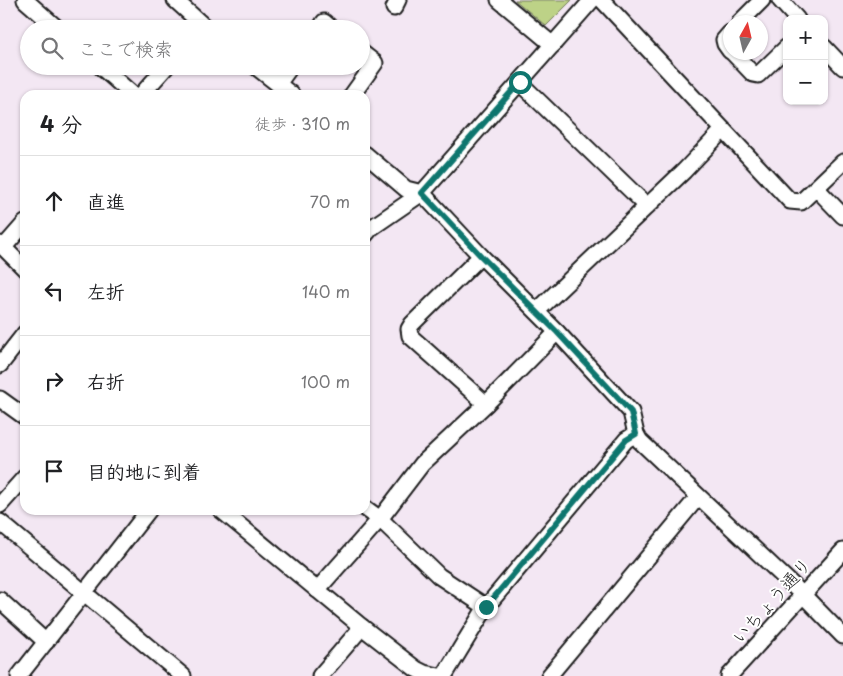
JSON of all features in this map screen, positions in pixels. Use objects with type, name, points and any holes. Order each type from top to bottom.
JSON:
[{"type":"street","points":[[25,0],[48,20]]},
{"type":"street","points":[[175,0],[196,20]]},
{"type":"street","points":[[499,0],[553,45]]},
{"type":"street","points":[[370,229],[422,193],[592,0]]},
{"type":"street","points":[[602,0],[790,201],[801,202],[843,162]]},
{"type":"street","points":[[747,15],[762,0]]},
{"type":"street","points":[[780,0],[794,15]]},
{"type":"street","points":[[739,60],[753,74],[758,75],[783,51]]},
{"type":"street","points":[[828,51],[843,67]]},
{"type":"street","points":[[370,58],[375,62],[370,69]]},
{"type":"street","points":[[110,75],[127,90]]},
{"type":"street","points":[[145,90],[159,75]]},
{"type":"street","points":[[266,75],[286,90]]},
{"type":"street","points":[[278,84],[284,75]]},
{"type":"street","points":[[355,90],[366,75]]},
{"type":"street","points":[[520,82],[647,206]]},
{"type":"street","points":[[537,311],[684,171],[722,130]]},
{"type":"street","points":[[370,158],[406,189],[422,193],[481,256],[537,311],[631,412],[636,434],[640,441],[803,595],[843,636]]},
{"type":"street","points":[[816,188],[843,216]]},
{"type":"street","points":[[20,228],[2,245],[20,264]]},
{"type":"street","points":[[481,256],[412,324],[409,330],[410,336],[486,404]]},
{"type":"street","points":[[317,590],[380,519],[422,464],[486,404],[557,332]]},
{"type":"street","points":[[0,365],[20,339]]},
{"type":"street","points":[[0,399],[20,413]]},
{"type":"street","points":[[444,676],[486,607],[626,440],[636,434]]},
{"type":"street","points":[[0,505],[20,483]]},
{"type":"street","points":[[549,676],[698,497]]},
{"type":"street","points":[[370,512],[439,576],[486,607]]},
{"type":"street","points":[[19,676],[145,515]]},
{"type":"street","points":[[227,515],[413,672],[439,676]]},
{"type":"street","points":[[0,522],[183,676]]},
{"type":"street","name":"いちょう通り","points":[[729,676],[843,551]]},
{"type":"street","points":[[0,600],[46,642]]},
{"type":"street","points":[[320,676],[362,627]]},
{"type":"green space","points":[[515,0],[572,0],[546,26]]},
{"type":"route","points":[[486,607],[626,440],[636,434],[634,418],[631,412],[557,332],[481,256],[422,193],[520,82]]}]
